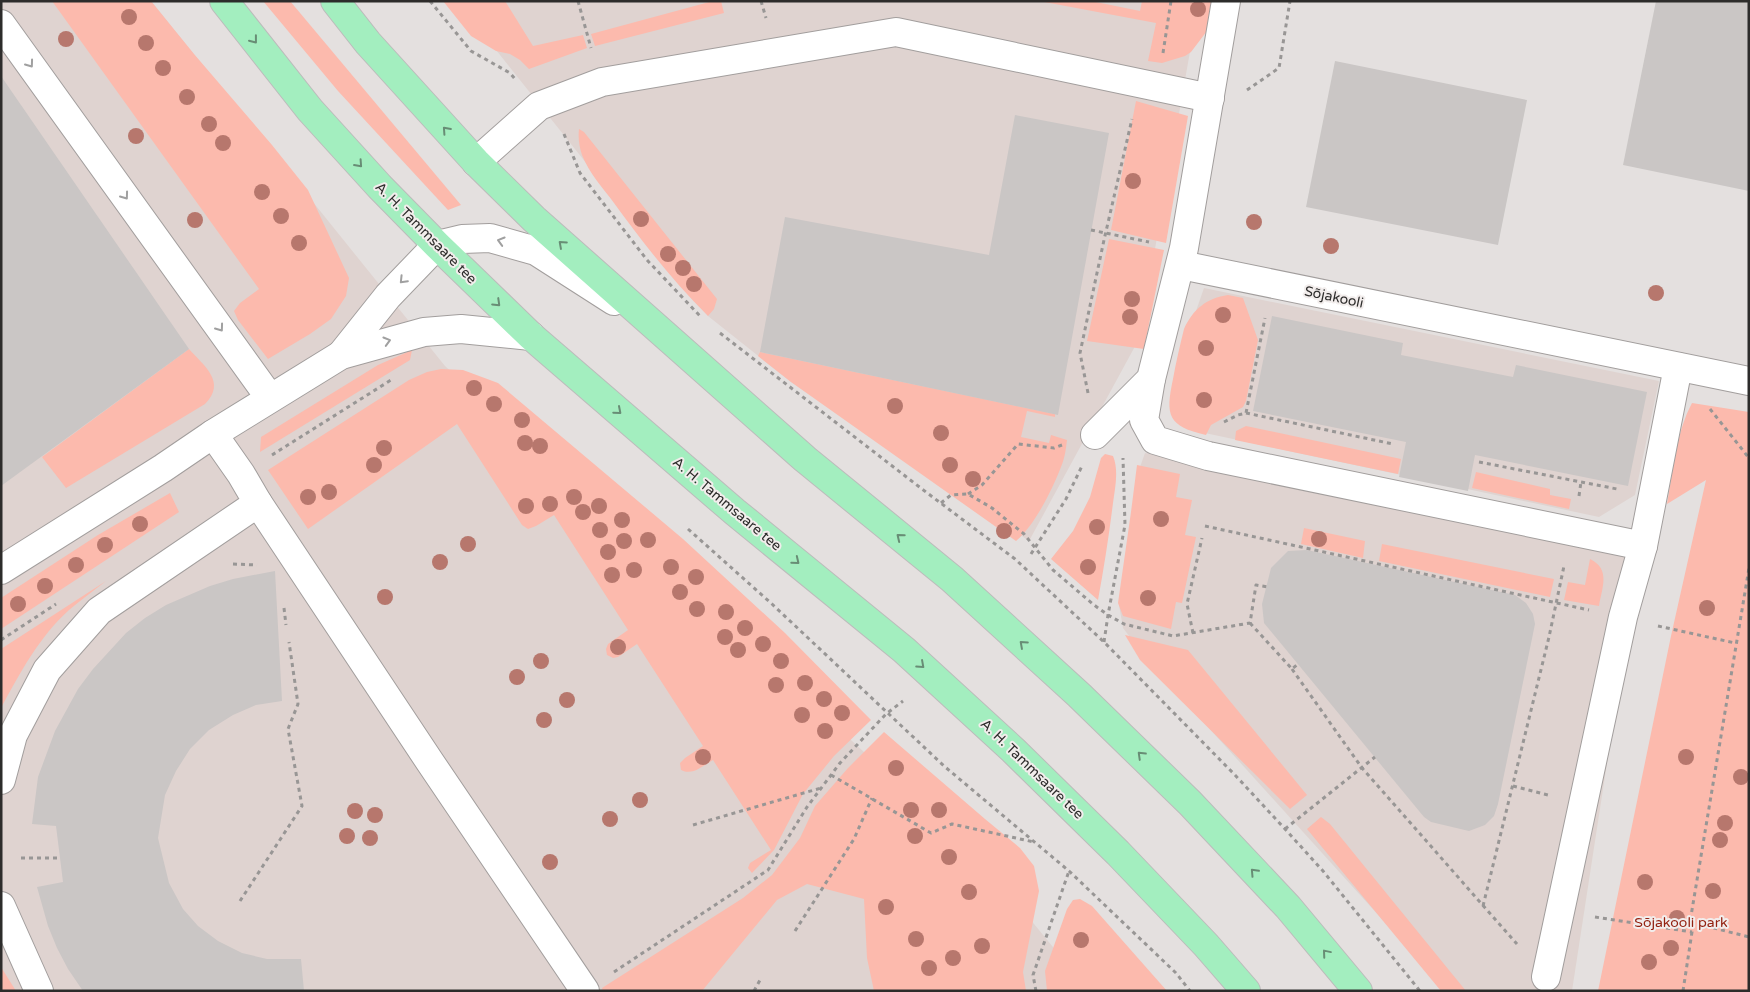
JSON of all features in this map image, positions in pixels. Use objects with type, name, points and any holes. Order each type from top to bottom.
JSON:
[{"type":"main road","name":"A. H. Tammsaare tee","points":[[224,1],[310,110],[380,187],[437,245],[531,336],[735,512],[904,650],[1006,743],[1118,853],[1206,945],[1246,991]]},
{"type":"main road","points":[[335,1],[368,43],[476,162],[534,219],[805,459],[952,579],[1079,695],[1190,804],[1288,907],[1358,991]]},
{"type":"street","points":[[1226,1],[1182,256],[1144,420],[1154,440],[1208,456],[1643,546]]},
{"type":"street","points":[[1,24],[270,398]]},
{"type":"street","points":[[476,162],[539,106],[602,82],[896,32],[1210,98]]},
{"type":"street","points":[[340,355],[388,296],[437,245],[462,239],[490,238],[536,251],[650,323]]},
{"type":"street","name":"Sõjakooli","points":[[1182,256],[1678,367],[1749,381]]},
{"type":"street","points":[[1,570],[340,355],[424,332],[461,329],[531,336]]},
{"type":"street","points":[[1546,977],[1623,617],[1643,546],[1678,367]]},
{"type":"street","points":[[1095,435],[1152,379]]},
{"type":"street","points":[[214,434],[425,754],[585,991]]},
{"type":"street","points":[[1,780],[13,735],[47,670],[99,611],[258,503]]},
{"type":"street","points":[[1,906],[39,991]]},
{"type":"path","points":[[430,1],[471,51],[510,73]]},
{"type":"path","points":[[578,1],[591,47]]},
{"type":"path","points":[[1163,54],[1171,1]]},
{"type":"path","points":[[1239,96],[1279,68],[1290,1]]},
{"type":"path","points":[[1032,554],[1066,499],[1095,435],[1080,353],[1105,233],[1134,110]]},
{"type":"path","points":[[564,134],[580,173],[647,260],[705,320]]},
{"type":"path","points":[[1091,230],[1182,256]]},
{"type":"path","points":[[1246,413],[1267,310]]},
{"type":"path","points":[[718,331],[1015,559],[1104,642],[1235,775],[1285,829],[1323,871],[1420,991]]},
{"type":"path","points":[[264,460],[392,380]]},
{"type":"path","points":[[1707,405],[1749,458]]},
{"type":"path","points":[[1222,423],[1246,413],[1393,444]]},
{"type":"path","points":[[940,503],[951,495],[968,494],[982,486],[1018,444],[1054,448],[1095,435],[1122,445],[1125,525],[1104,642]]},
{"type":"path","points":[[1480,462],[1581,484],[1623,490]]},
{"type":"path","points":[[968,494],[992,508],[1024,534],[1053,570],[1108,616],[1124,624],[1173,636],[1250,623]]},
{"type":"path","points":[[1205,526],[1623,617],[1735,644]]},
{"type":"path","points":[[688,530],[772,604],[886,714],[944,766],[1069,871],[1176,973],[1190,991]]},
{"type":"path","points":[[1193,633],[1187,604],[1202,538]]},
{"type":"path","points":[[1683,991],[1692,932],[1690,922],[1749,568]]},
{"type":"path","points":[[1250,623],[1256,584],[1268,587]]},
{"type":"path","points":[[1483,906],[1555,611]]},
{"type":"path","points":[[1250,623],[1292,669],[1362,768],[1546,977]]},
{"type":"path","points":[[240,901],[302,806],[288,729],[298,704],[289,642]]},
{"type":"path","points":[[1292,669],[1299,663]]},
{"type":"path","points":[[609,975],[768,870],[807,807],[840,763],[886,714],[903,701]]},
{"type":"path","points":[[1285,829],[1375,757]]},
{"type":"path","points":[[831,775],[931,833],[952,824],[1035,842]]},
{"type":"path","points":[[1512,786],[1537,792]]},
{"type":"path","points":[[693,824],[822,788]]},
{"type":"path","points":[[795,931],[854,839],[872,798]]},
{"type":"path","points":[[21,858],[60,858]]},
{"type":"path","points":[[1036,991],[1033,976],[1069,871]]},
{"type":"path","points":[[1560,912],[1692,932]]},
{"type":"path","points":[[1690,922],[1749,937]]},
{"type":"path","points":[[754,991],[760,980]]},
{"type":"shaded area","points":[[1,1],[151,1],[445,366],[890,776],[993,874],[1089,991],[1,991]]},
{"type":"shaded area","points":[[457,1],[1199,1],[1139,339],[1029,541],[913,461],[791,382],[708,316]]},
{"type":"shaded area","points":[[1204,288],[1659,381],[1635,495],[1599,517],[1186,429],[1175,371]]},
{"type":"shaded area","points":[[1145,453],[1641,542],[1572,991],[1447,991],[1150,663],[1123,628],[1119,605],[1140,467]]},
{"type":"green space","points":[[52,1],[151,1],[308,190],[349,278],[346,296],[331,319],[268,359],[238,320],[234,311],[240,303],[259,289]]},
{"type":"green space","points":[[263,1],[290,1],[461,205],[448,210],[338,91]]},
{"type":"green space","points":[[443,1],[505,1],[533,46],[583,35],[587,48],[529,69],[510,54],[496,51],[471,36]]},
{"type":"green space","points":[[713,1],[721,1],[724,13],[595,46],[591,34]]},
{"type":"green space","points":[[1039,1],[1091,1],[1140,11],[1142,1],[1213,1],[1210,27],[1191,52],[1185,56],[1162,63],[1148,61],[1156,23]]},
{"type":"green space","points":[[1136,101],[1188,116],[1166,243],[1111,230]]},
{"type":"green space","points":[[579,129],[584,132],[717,299],[714,309],[708,316],[636,233],[592,174],[581,152]]},
{"type":"green space","points":[[1109,239],[1164,250],[1144,349],[1087,341]]},
{"type":"green space","points":[[1228,295],[1243,298],[1258,340],[1246,401],[1243,407],[1211,425],[1206,435],[1193,432],[1177,423],[1172,418],[1169,402],[1184,329],[1196,310],[1207,302]]},
{"type":"green space","points":[[189,349],[206,368],[214,381],[214,389],[205,404],[66,488],[42,457]]},
{"type":"green space","points":[[412,350],[410,360],[260,452],[261,437],[378,365]]},
{"type":"green space","points":[[760,352],[1055,414],[1055,417],[1027,411],[1021,437],[1049,443],[1051,435],[1067,440],[1062,464],[1053,486],[1030,526],[1016,541],[791,382],[758,356]]},
{"type":"green space","points":[[441,369],[463,370],[498,383],[683,539],[785,633],[871,720],[834,756],[803,794],[774,850],[752,873],[748,868],[750,863],[771,850],[713,760],[690,772],[681,770],[680,763],[703,746],[637,644],[618,657],[613,658],[607,655],[606,649],[608,644],[628,630],[554,515],[528,529],[522,525],[457,424],[308,529],[268,470],[409,380],[427,372]]},
{"type":"green space","name":"Sõjakooli park","points":[[1692,403],[1749,412],[1749,991],[1598,991],[1671,636],[1706,480],[1667,504],[1679,439]]},
{"type":"green space","points":[[1246,426],[1401,459],[1398,474],[1235,440],[1236,431]]},
{"type":"green space","points":[[1105,454],[1113,456],[1116,467],[1116,479],[1098,600],[1051,559],[1073,531],[1090,497],[1101,458]]},
{"type":"green space","points":[[1137,465],[1180,474],[1176,497],[1192,500],[1185,535],[1196,537],[1182,603],[1176,602],[1171,629],[1123,616],[1118,603]]},
{"type":"green space","points":[[1476,472],[1550,489],[1550,495],[1571,499],[1569,509],[1472,488]]},
{"type":"green space","points":[[170,493],[179,512],[1,629],[1,598],[98,535]]},
{"type":"green space","points":[[1304,528],[1365,541],[1363,558],[1301,544]]},
{"type":"green space","points":[[1382,544],[1554,579],[1550,597],[1379,561]]},
{"type":"green space","points":[[1590,559],[1597,563],[1603,574],[1604,580],[1599,606],[1564,600],[1568,582],[1585,585]]},
{"type":"green space","points":[[106,581],[69,610],[48,632],[23,669],[1,708],[1,649]]},
{"type":"green space","points":[[1125,635],[1188,650],[1307,795],[1290,809],[1140,660]]},
{"type":"green space","points":[[884,732],[1020,848],[1034,866],[1039,891],[1023,972],[1026,991],[874,991],[867,958],[864,899],[807,884],[777,900],[702,991],[603,991],[602,988],[743,898],[772,875],[800,838],[815,806],[848,768]]},
{"type":"green space","points":[[1321,817],[1330,824],[1466,991],[1441,991],[1307,829]]},
{"type":"green space","points":[[1080,899],[1092,906],[1167,991],[1047,991],[1045,971],[1067,909],[1073,900]]},
{"type":"green space","points":[[1,967],[16,991],[1,991]]},
{"type":"building","points":[[1656,1],[1749,1],[1749,191],[1623,165]]},
{"type":"building","points":[[1335,61],[1527,100],[1498,245],[1306,207]]},
{"type":"building","points":[[1,76],[189,349],[1,486]]},
{"type":"building","points":[[1015,115],[1109,133],[1058,415],[760,352],[785,217],[989,255]]},
{"type":"building","points":[[1272,316],[1403,343],[1401,355],[1513,377],[1516,365],[1647,392],[1628,486],[1475,455],[1468,491],[1399,477],[1406,442],[1253,411]]},
{"type":"building","points":[[1307,550],[1515,595],[1526,603],[1533,614],[1535,624],[1498,804],[1494,816],[1485,825],[1469,831],[1431,822],[1424,817],[1264,623],[1262,604],[1271,568],[1288,551]]},
{"type":"building","points":[[275,571],[282,701],[256,705],[233,715],[209,730],[190,749],[176,771],[165,795],[158,838],[169,883],[183,909],[198,926],[218,941],[242,953],[267,959],[301,959],[304,991],[83,991],[57,948],[48,926],[37,887],[63,882],[56,826],[32,824],[38,777],[55,731],[78,689],[93,669],[126,633],[145,618],[166,605],[210,586],[233,579]]}]
